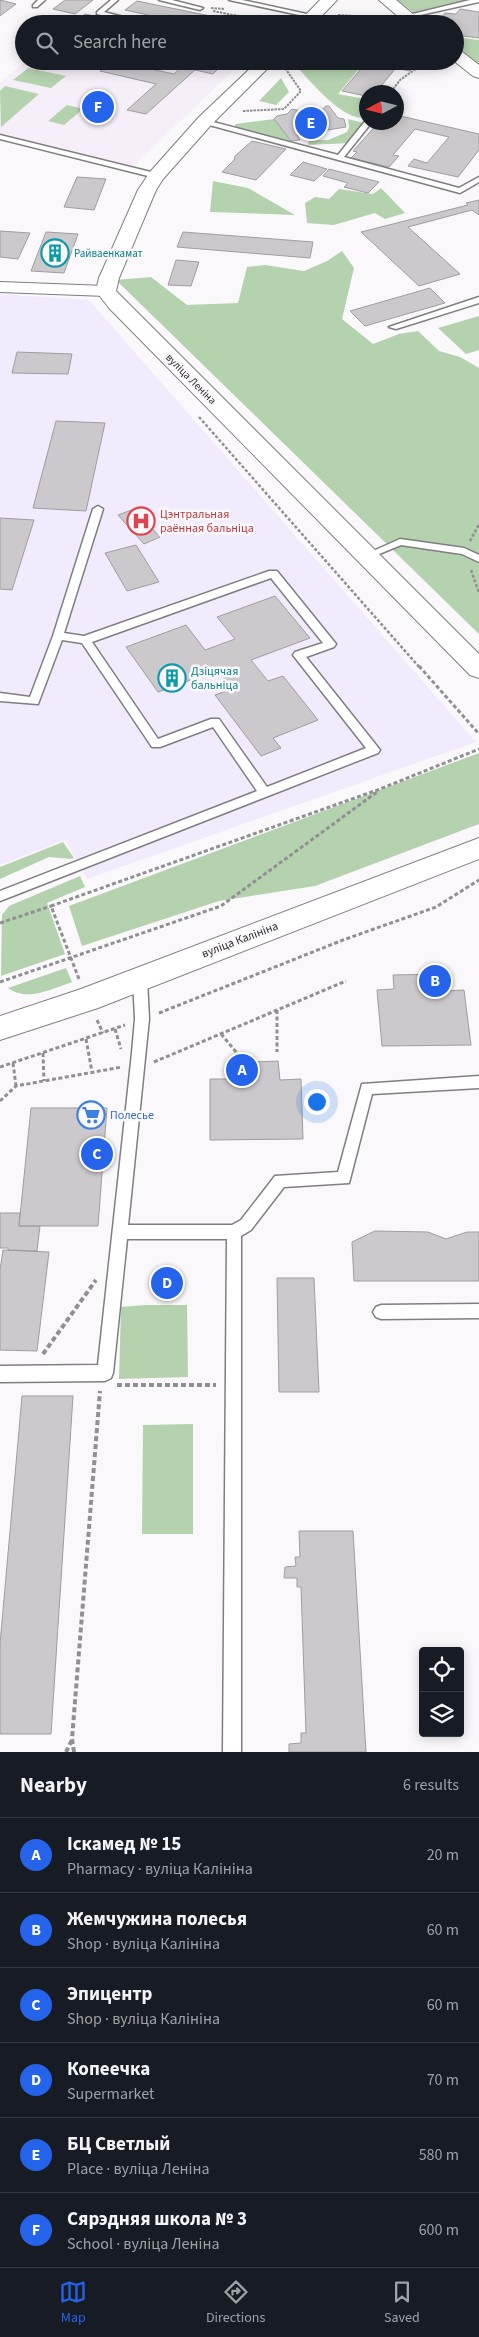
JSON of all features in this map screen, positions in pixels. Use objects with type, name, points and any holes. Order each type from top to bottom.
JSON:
[{"type":"street","points":[[314,15],[329,0]]},
{"type":"street","points":[[387,0],[406,15]]},
{"type":"street","points":[[464,61],[479,73]]},
{"type":"street","points":[[0,287],[106,291],[109,278],[147,190],[156,176],[205,121],[258,70]]},
{"type":"street","name":"вуліца Леніна","points":[[106,291],[116,304],[479,669]]},
{"type":"street","name":"вуліца Калініна","points":[[0,1028],[88,999],[479,848]]},
{"type":"lane","points":[[34,6],[42,0]]},
{"type":"lane","points":[[108,15],[99,13],[115,0]]},
{"type":"lane","points":[[162,0],[200,8]]},
{"type":"lane","points":[[232,0],[290,15]]},
{"type":"lane","points":[[429,15],[479,0]]},
{"type":"lane","points":[[205,121],[460,191],[479,179]]},
{"type":"lane","points":[[340,157],[362,130]]},
{"type":"lane","points":[[0,137],[156,176]]},
{"type":"lane","points":[[393,327],[479,300]]},
{"type":"lane","points":[[0,697],[34,701],[58,636],[98,508]]},
{"type":"lane","points":[[367,556],[400,542],[464,551],[479,559]]},
{"type":"lane","points":[[0,896],[374,750],[299,655],[330,644],[273,573],[85,640],[58,636]]},
{"type":"lane","points":[[85,640],[156,744],[215,722],[265,793]]},
{"type":"lane","points":[[0,1374],[105,1373],[142,1019],[140,979]]},
{"type":"lane","points":[[119,1232],[234,1232],[246,1226],[280,1180],[344,1178],[367,1088],[479,1082]]},
{"type":"lane","points":[[232,1752],[234,1232]]},
{"type":"lane","points":[[381,1312],[479,1311]]},
{"type":"path","points":[[200,8],[235,15]]},
{"type":"path","points":[[242,111],[284,109],[301,91],[286,70]]},
{"type":"path","points":[[396,85],[414,70]]},
{"type":"path","points":[[464,551],[479,524]]},
{"type":"path","points":[[0,923],[380,789],[479,749]]},
{"type":"path","points":[[0,982],[221,906],[380,789]]},
{"type":"path","points":[[0,1066],[142,1019],[343,940],[436,907],[479,880]]},
{"type":"path","points":[[50,906],[81,982]]},
{"type":"path","points":[[137,1069],[346,981]]},
{"type":"path","points":[[277,1010],[277,1052]]},
{"type":"path","points":[[97,1018],[103,1033]]},
{"type":"path","points":[[221,1034],[237,1053]]},
{"type":"path","points":[[86,1039],[92,1072]]},
{"type":"path","points":[[43,1053],[44,1081]]},
{"type":"path","points":[[13,1063],[16,1086]]},
{"type":"path","points":[[0,1101],[16,1086],[122,1067]]},
{"type":"path","points":[[41,1357],[97,1279]]},
{"type":"path","points":[[74,1752],[72,1739],[100,1385]]},
{"type":"path","points":[[110,1385],[234,1385]]},
{"type":"path","points":[[66,1752],[72,1739]]},
{"type":"shaded area","points":[[15,70],[234,70],[133,166],[0,133],[0,82]]},
{"type":"shaded area","name":"Цэнтральная раённая бальніца","points":[[0,294],[89,300],[476,742],[87,879],[65,840],[0,865]]},
{"type":"green space","points":[[397,0],[466,0],[413,12]]},
{"type":"green space","points":[[464,38],[479,40],[479,69],[464,58]]},
{"type":"green space","points":[[26,70],[38,70],[66,76],[51,88],[13,80]]},
{"type":"green space","points":[[300,70],[358,70],[338,94],[359,98],[359,117],[346,113],[326,98]]},
{"type":"green space","points":[[281,78],[289,92],[276,105],[259,101]]},
{"type":"green space","points":[[5,86],[39,94],[1,127],[0,91]]},
{"type":"green space","points":[[67,105],[83,109],[64,125],[48,121]]},
{"type":"green space","points":[[274,119],[291,141],[233,128],[236,124]]},
{"type":"green space","points":[[348,119],[359,122],[359,130],[361,130],[349,143],[308,145],[309,140],[328,140],[347,132],[349,127]]},
{"type":"green space","points":[[213,181],[248,188],[295,215],[210,212]]},
{"type":"green space","points":[[381,188],[405,213],[385,219],[375,213],[334,225],[307,223],[305,203],[315,197],[329,199],[339,189],[373,194]]},
{"type":"green space","points":[[342,251],[354,268],[342,319],[373,344],[399,334],[418,331],[439,351],[460,357],[479,368],[479,634],[116,280],[151,277],[187,305],[238,303],[247,267],[265,265],[304,271],[327,261]]},
{"type":"green space","points":[[479,316],[479,350],[466,354],[438,328]]},
{"type":"green space","points":[[479,753],[479,824],[315,886],[219,901],[82,946],[69,906]]},
{"type":"green space","points":[[63,842],[74,858],[49,857],[0,879],[0,867]]},
{"type":"green space","points":[[80,876],[85,887],[47,903],[65,954],[1,976],[2,915],[9,906]]},
{"type":"green space","points":[[66,968],[72,982],[56,988],[40,993],[23,994],[8,988]]},
{"type":"green space","points":[[187,1305],[188,1377],[119,1379],[121,1307]]},
{"type":"green space","points":[[193,1424],[193,1534],[142,1534],[143,1425]]},
{"type":"building","points":[[0,0],[16,4],[0,16]]},
{"type":"building","points":[[65,0],[93,0],[75,14],[53,9]]},
{"type":"building","points":[[137,1],[205,15],[148,15],[125,10]]},
{"type":"building","points":[[460,9],[479,12],[479,38],[464,36],[464,15],[444,15],[445,13],[456,14]]},
{"type":"building","points":[[155,70],[174,74],[178,70],[195,70],[146,114],[127,110],[156,84],[100,71]]},
{"type":"building","points":[[195,70],[217,70],[213,74]]},
{"type":"building","points":[[360,70],[394,70],[382,85],[359,85],[359,95],[342,91]]},
{"type":"building","points":[[326,106],[329,106],[338,118],[344,119],[346,127],[297,135],[300,140],[291,141],[274,119],[277,116],[287,114],[292,109],[301,111],[305,108],[319,112]]},
{"type":"building","points":[[404,117],[479,134],[479,150],[458,177],[408,166],[414,159],[427,163],[449,137],[415,129],[393,155],[399,156],[389,167],[351,158],[357,152],[353,151],[372,130],[404,130]]},
{"type":"building","points":[[252,141],[286,149],[256,180],[222,172],[234,160],[235,156]]},
{"type":"building","points":[[303,162],[327,169],[314,181],[290,175]]},
{"type":"building","points":[[329,169],[379,182],[368,193],[344,187],[348,183],[323,176]]},
{"type":"building","points":[[77,177],[106,179],[94,210],[64,207]]},
{"type":"building","points":[[479,200],[479,215],[472,210],[408,227],[460,274],[419,286],[361,232],[468,205],[466,203]]},
{"type":"building","points":[[0,231],[30,233],[18,259],[0,257]]},
{"type":"building","name":"Райваенкамат","points":[[46,232],[78,234],[64,273],[31,271]]},
{"type":"building","points":[[183,232],[313,242],[310,258],[177,247]]},
{"type":"building","points":[[176,260],[199,262],[191,286],[168,285]]},
{"type":"building","points":[[430,288],[445,303],[365,326],[350,311]]},
{"type":"building","points":[[17,352],[72,354],[68,374],[12,373]]},
{"type":"building","points":[[56,421],[105,423],[86,511],[33,508]]},
{"type":"building","points":[[134,509],[160,537],[144,544],[118,515]]},
{"type":"building","points":[[0,518],[34,520],[12,590],[0,589]]},
{"type":"building","points":[[136,545],[159,582],[127,591],[105,553]]},
{"type":"building","name":"Дзіцячая бальніца","points":[[275,596],[310,638],[251,660],[268,681],[283,676],[318,720],[273,738],[281,748],[261,756],[215,695],[232,689],[218,670],[158,692],[126,647],[186,625],[205,650],[235,639],[217,617]]},
{"type":"building","points":[[440,974],[444,991],[464,990],[471,1045],[382,1046],[377,990],[394,989],[393,975]]},
{"type":"building","points":[[278,1061],[280,1080],[301,1079],[303,1139],[210,1140],[210,1079],[228,1079],[228,1063]]},
{"type":"building","points":[[31,1108],[107,1108],[98,1226],[19,1226]]},
{"type":"building","points":[[0,1213],[20,1213],[19,1226],[40,1226],[37,1251],[0,1248]]},
{"type":"building","points":[[375,1231],[428,1232],[446,1239],[467,1232],[479,1232],[479,1281],[354,1281],[352,1242]]},
{"type":"building","points":[[3,1250],[49,1252],[37,1351],[0,1350],[0,1270]]},
{"type":"building","points":[[277,1278],[314,1278],[319,1392],[279,1392]]},
{"type":"building","points":[[22,1396],[73,1396],[51,1734],[0,1734],[0,1644]]},
{"type":"building","points":[[299,1531],[353,1531],[366,1752],[289,1752],[289,1744],[301,1743],[301,1733],[306,1733],[301,1587],[297,1587],[297,1578],[284,1578],[285,1567],[296,1566],[295,1557],[300,1557]]},
{"type":"place","name":"Сярэдняя школа № 3","points":[[98,107]]},
{"type":"place","name":"БЦ Светлый","points":[[311,123]]},
{"type":"place","name":"Райваенкамат","points":[[55,253]]},
{"type":"place","name":"Цэнтральная раённая бальніца","points":[[141,521]]},
{"type":"place","name":"Дзіцячая бальніца","points":[[172,678]]},
{"type":"place","name":"Жемчужина полесья","points":[[435,981]]},
{"type":"place","name":"Іскамед № 15","points":[[242,1070]]},
{"type":"place","name":"Полесье","points":[[91,1115]]},
{"type":"place","name":"Эпицентр","points":[[97,1154]]},
{"type":"place","name":"Копеечка","points":[[167,1283]]}]
